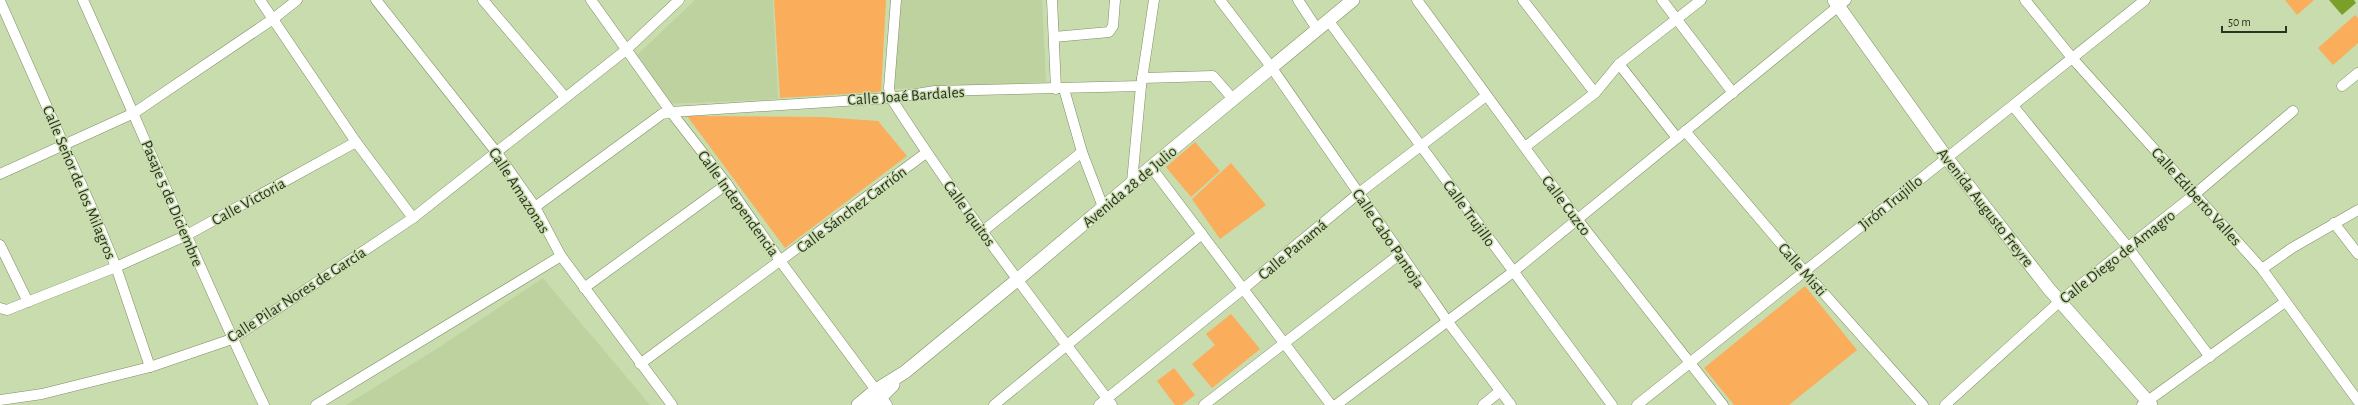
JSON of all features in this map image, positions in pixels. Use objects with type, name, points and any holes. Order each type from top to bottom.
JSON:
[{"type":"main road","name":"Avenida 28 de Julio","points":[[858,405],[880,399],[905,372],[1017,280],[1151,166],[1353,0]]},
{"type":"main road","name":"Avenida Augusto Freyre","points":[[1839,2],[1946,156],[2059,302],[2147,404]]},
{"type":"street","name":"Pasaje 5 de Diciembre","points":[[83,0],[134,113],[232,339],[264,405]]},
{"type":"street","points":[[260,0],[356,142],[413,218]]},
{"type":"street","points":[[0,174],[134,113],[273,19],[297,0]]},
{"type":"street","name":"Calle Amazonas","points":[[376,0],[497,153],[535,207],[561,256],[672,405]]},
{"type":"street","points":[[483,0],[565,97]]},
{"type":"street","name":"Calle Independencia","points":[[592,0],[671,112],[727,184],[781,262],[880,399]]},
{"type":"street","name":"Calle Pilar Nores de García","points":[[0,400],[42,394],[150,367],[232,339],[413,218],[626,50],[679,0]]},
{"type":"street","name":"Calle Iquitos","points":[[896,0],[889,88],[891,98],[926,153],[1017,280],[1067,345],[1106,403]]},
{"type":"street","points":[[1052,0],[1054,37],[1060,89],[1103,207]]},
{"type":"street","points":[[1054,37],[1109,32],[1113,26],[1115,0]]},
{"type":"street","points":[[1132,182],[1142,82],[1154,0]]},
{"type":"street","name":"Calle Cabo Pantoja","points":[[1220,0],[1272,68],[1448,322],[1510,405]]},
{"type":"street","points":[[1298,0],[1317,29]]},
{"type":"street","name":"Calle Cuzco","points":[[1417,0],[1577,219],[1723,405]]},
{"type":"street","points":[[1523,0],[1595,93]]},
{"type":"street","points":[[1662,0],[1733,93]]},
{"type":"street","points":[[1525,148],[1595,93],[1619,64],[1701,0]]},
{"type":"street","name":"Calle Ediberto Valles","points":[[2025,0],[2073,59],[2262,269],[2358,401]]},
{"type":"street","name":"Jirón Trujillo","points":[[1637,405],[1946,156],[2073,59],[2145,0]]},
{"type":"street","name":"Calle Señor de los Milagros","points":[[0,1],[65,144],[116,266],[150,367]]},
{"type":"street","points":[[1336,405],[1513,272],[1733,93],[1839,2]]},
{"type":"street","name":"Calle Trujillo","points":[[1328,20],[1612,405]]},
{"type":"street","points":[[1619,64],[1677,138]]},
{"type":"street","points":[[2342,86],[2358,73]]},
{"type":"street","name":"Calle Joaé Bardales","points":[[671,112],[891,98],[935,92],[1060,89],[1213,76],[1233,99]]},
{"type":"street","name":"Calle Panamá","points":[[1106,403],[1359,193],[1486,96]]},
{"type":"street","points":[[2013,106],[2127,246],[2210,357]]},
{"type":"street","name":"Calle Diego de Amagro","points":[[1945,405],[2059,302],[2127,246],[2195,194],[2293,111]]},
{"type":"street","points":[[535,207],[662,114],[671,112]]},
{"type":"street","name":"Calle Misti","points":[[1685,131],[1804,271],[1923,405]]},
{"type":"street","name":"Calle Victoria","points":[[0,308],[7,310],[28,302],[187,235],[356,142]]},
{"type":"street","points":[[983,231],[1082,152]]},
{"type":"street","name":"Calle Sánchez Carrión","points":[[640,364],[781,262],[926,153]]},
{"type":"street","points":[[1151,166],[1331,405]]},
{"type":"street","points":[[584,288],[727,184]]},
{"type":"street","points":[[2262,269],[2292,248],[2358,210]]},
{"type":"street","points":[[2334,223],[2358,254]]},
{"type":"street","points":[[994,405],[1202,234]]},
{"type":"street","points":[[0,245],[28,302]]},
{"type":"street","points":[[1204,405],[1400,254]]},
{"type":"street","points":[[316,405],[561,256]]},
{"type":"street","points":[[2147,404],[2285,302]]},
{"type":"street","points":[[1483,405],[1499,392]]},
{"type":"shaded area","points":[[695,0],[773,0],[778,99],[667,104],[636,56]]},
{"type":"shaded area","points":[[774,0],[886,0],[881,92],[780,98]]},
{"type":"shaded area","points":[[900,0],[1042,0],[1046,82],[894,89]]},
{"type":"shaded area","points":[[2285,0],[2314,0],[2297,15]]},
{"type":"shaded area","points":[[2329,0],[2354,0],[2356,3],[2342,15]]},
{"type":"shaded area","points":[[2355,15],[2358,18],[2358,43],[2333,65],[2318,48]]},
{"type":"shaded area","points":[[687,116],[822,117],[878,121],[907,156],[785,248]]},
{"type":"shaded area","points":[[1195,142],[1220,171],[1191,197],[1166,167]]},
{"type":"shaded area","points":[[1231,163],[1266,205],[1220,239],[1192,199]]},
{"type":"shaded area","points":[[543,278],[650,405],[346,405],[438,348]]},
{"type":"shaded area","points":[[1805,286],[1857,350],[1789,405],[1734,405],[1704,368]]},
{"type":"shaded area","points":[[1231,314],[1260,349],[1212,388],[1192,364],[1215,345],[1206,334]]},
{"type":"shaded area","points":[[1174,368],[1195,395],[1182,405],[1175,405],[1157,381]]}]
